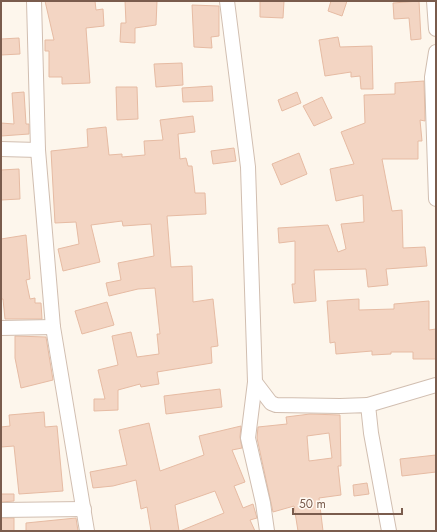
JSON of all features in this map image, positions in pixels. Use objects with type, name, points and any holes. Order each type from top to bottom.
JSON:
[{"type":"street","points":[[34,1],[38,150],[53,327],[87,531]]},
{"type":"street","points":[[227,1],[248,167],[255,382],[248,438],[263,504],[267,531]]},
{"type":"street","points":[[434,1],[436,29]]},
{"type":"street","points":[[436,52],[432,77],[436,199]]},
{"type":"street","points":[[1,149],[38,150]]},
{"type":"street","points":[[1,328],[53,327]]},
{"type":"street","points":[[255,382],[271,403],[276,405],[368,405],[436,385]]},
{"type":"street","points":[[368,405],[371,433],[389,531]]},
{"type":"street","points":[[1,510],[84,509]]},
{"type":"building","points":[[45,1],[95,1],[96,10],[103,9],[104,26],[86,28],[90,83],[62,84],[62,77],[49,77],[49,51],[45,51],[45,40],[54,40]]},
{"type":"building","points":[[125,1],[157,1],[156,25],[135,28],[135,43],[120,42],[121,23],[126,23]]},
{"type":"building","points":[[260,1],[284,1],[283,18],[260,17]]},
{"type":"building","points":[[331,1],[347,1],[342,16],[328,11]]},
{"type":"building","points":[[419,1],[421,39],[411,40],[409,18],[394,19],[393,3]]},
{"type":"building","points":[[192,5],[219,6],[219,36],[211,37],[212,48],[194,47]]},
{"type":"building","points":[[338,37],[340,47],[372,46],[373,89],[361,89],[360,76],[351,77],[351,72],[325,76],[319,40]]},
{"type":"building","points":[[19,38],[20,54],[1,55],[1,39]]},
{"type":"building","points":[[182,63],[183,85],[156,87],[154,64]]},
{"type":"building","points":[[424,81],[425,121],[420,120],[422,141],[418,141],[418,159],[382,159],[392,211],[402,210],[403,248],[425,247],[427,266],[386,269],[388,285],[368,287],[366,269],[314,270],[316,301],[294,303],[292,284],[295,284],[295,241],[279,243],[278,228],[328,225],[338,252],[346,249],[341,224],[364,222],[363,195],[336,201],[330,169],[354,164],[341,132],[365,123],[364,95],[395,94],[395,83]]},
{"type":"building","points":[[212,86],[213,101],[183,102],[182,88]]},
{"type":"building","points":[[116,87],[137,87],[138,119],[117,120]]},
{"type":"building","points":[[24,92],[26,124],[29,124],[29,134],[1,136],[1,123],[14,124],[12,93]]},
{"type":"building","points":[[297,92],[301,103],[282,111],[278,100]]},
{"type":"building","points":[[322,97],[332,118],[314,126],[303,106]]},
{"type":"building","points":[[193,116],[195,132],[178,134],[180,159],[186,158],[188,166],[192,166],[195,193],[205,193],[206,214],[167,216],[171,267],[192,266],[193,302],[213,299],[218,346],[211,347],[212,363],[157,372],[159,384],[141,387],[140,384],[118,390],[118,410],[94,411],[94,399],[105,399],[98,370],[118,365],[112,336],[131,332],[137,357],[159,354],[157,334],[160,334],[155,288],[138,289],[109,296],[106,283],[121,280],[118,263],[154,256],[151,224],[123,226],[122,221],[91,225],[100,262],[63,271],[58,249],[79,244],[76,222],[55,223],[51,151],[88,147],[87,129],[106,127],[109,155],[122,154],[122,157],[145,155],[144,141],[163,140],[160,120]]},
{"type":"building","points":[[234,148],[236,161],[213,164],[211,151]]},
{"type":"building","points":[[299,153],[307,174],[281,185],[272,164]]},
{"type":"building","points":[[19,169],[20,199],[1,200],[1,170]]},
{"type":"building","points":[[26,235],[30,279],[26,280],[30,299],[35,298],[35,303],[41,303],[42,319],[5,319],[3,299],[1,299],[1,239]]},
{"type":"building","points":[[359,299],[359,310],[394,309],[394,304],[429,301],[429,330],[436,329],[436,359],[413,359],[413,352],[391,352],[391,354],[372,355],[372,351],[336,354],[335,342],[330,343],[327,301]]},
{"type":"building","points":[[107,302],[114,325],[82,334],[75,311]]},
{"type":"building","points":[[15,336],[46,337],[53,380],[21,388],[15,358]]},
{"type":"building","points":[[220,389],[222,407],[166,414],[164,396]]},
{"type":"building","points":[[44,412],[45,427],[57,426],[63,491],[19,494],[14,446],[1,447],[1,427],[10,426],[9,415]]},
{"type":"building","points":[[310,414],[340,415],[341,466],[338,466],[341,495],[319,498],[323,531],[298,531],[294,506],[273,512],[257,438],[258,427],[287,424],[286,417]],"holes":[[[329,433],[332,458],[309,461],[307,436]]]},
{"type":"building","points":[[149,423],[160,471],[204,455],[199,436],[241,426],[240,437],[242,448],[232,450],[245,482],[234,486],[243,508],[253,504],[257,518],[250,520],[255,531],[180,531],[224,513],[215,491],[175,505],[179,531],[151,531],[147,507],[141,509],[136,480],[113,486],[93,488],[90,472],[127,465],[119,430]]},
{"type":"building","points":[[436,455],[436,472],[402,476],[400,459]]},
{"type":"building","points":[[367,483],[369,494],[354,496],[353,485]]},
{"type":"building","points":[[1,494],[14,494],[14,501],[1,502]]},
{"type":"building","points":[[1,518],[14,518],[14,531],[1,531]]},
{"type":"building","points":[[76,518],[78,531],[26,531],[26,523]]}]
